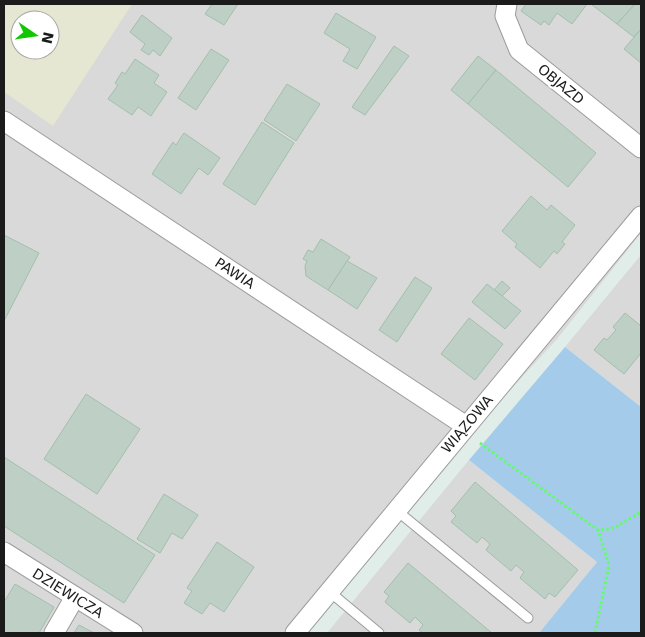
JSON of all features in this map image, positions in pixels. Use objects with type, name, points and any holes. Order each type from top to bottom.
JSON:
[{"type":"street","name":"OBJAZD","points":[[507,4],[505,16],[519,50],[641,148]]},
{"type":"street","name":"PAWIA","points":[[5,124],[466,426]]},
{"type":"street","name":"WIĄZOWA","points":[[295,633],[641,216]]},
{"type":"street","name":"DZIEWICZA","points":[[4,552],[133,633]]},
{"type":"street","points":[[54,633],[75,597]]},
{"type":"lane","points":[[396,510],[528,618]]},
{"type":"lane","points":[[330,592],[379,633]]},
{"type":"path","points":[[466,426],[484,447],[598,530],[609,565],[595,633]]},
{"type":"path","points":[[598,530],[614,528],[641,512]]},
{"type":"shaded area","points":[[4,4],[641,4],[641,233],[557,339],[286,633],[4,633]]},
{"type":"shaded area","points":[[4,4],[132,4],[53,126],[4,92]]},
{"type":"shaded area","points":[[641,255],[641,407],[565,347]]},
{"type":"shaded area","points":[[565,347],[641,407],[641,633],[539,633],[597,562],[469,460]]},
{"type":"shaded area","points":[[469,460],[597,562],[539,633],[327,633]]},
{"type":"building","points":[[212,4],[238,4],[224,25],[205,14]]},
{"type":"building","points":[[526,4],[587,4],[572,24],[557,13],[549,25],[544,21],[541,25],[521,11]]},
{"type":"building","points":[[591,4],[635,4],[617,24]]},
{"type":"building","points":[[635,4],[641,4],[641,29],[634,37],[617,24]]},
{"type":"building","points":[[336,13],[376,37],[357,69],[343,61],[350,49],[324,33]]},
{"type":"building","points":[[142,15],[172,38],[160,56],[153,50],[149,55],[141,50],[145,44],[130,32]]},
{"type":"building","points":[[641,29],[641,63],[624,49]]},
{"type":"building","points":[[394,46],[409,56],[365,115],[352,107]]},
{"type":"building","points":[[211,49],[229,60],[196,110],[178,98]]},
{"type":"building","points":[[478,56],[496,70],[468,104],[451,90]]},
{"type":"building","points":[[135,59],[159,75],[154,83],[167,92],[151,116],[138,107],[132,115],[108,99],[118,85],[115,83],[122,72],[125,74]]},
{"type":"building","points":[[496,70],[596,153],[568,187],[468,104]]},
{"type":"building","points":[[287,84],[320,104],[296,141],[264,120]]},
{"type":"building","points":[[262,122],[294,143],[255,205],[223,184]]},
{"type":"building","points":[[184,133],[220,158],[208,175],[199,168],[181,194],[152,174],[173,142],[176,145]]},
{"type":"building","points":[[531,196],[547,210],[551,205],[575,225],[562,242],[565,244],[557,254],[554,251],[540,268],[515,247],[517,244],[502,231]]},
{"type":"building","points":[[4,235],[39,253],[4,321]]},
{"type":"building","points":[[321,239],[350,257],[328,290],[306,276],[305,266],[307,261],[303,259],[308,250],[313,252]]},
{"type":"building","points":[[347,261],[377,278],[357,309],[328,290]]},
{"type":"building","points":[[415,277],[432,288],[397,342],[379,330]]},
{"type":"building","points":[[502,281],[510,288],[502,296],[494,290]]},
{"type":"building","points":[[487,284],[521,311],[505,329],[472,302]]},
{"type":"building","points":[[625,313],[641,326],[641,353],[624,374],[594,350],[604,338],[607,340],[616,330],[613,327]]},
{"type":"building","points":[[469,318],[503,344],[475,380],[441,354]]},
{"type":"building","points":[[86,394],[140,429],[97,494],[44,459]]},
{"type":"building","points":[[4,457],[155,555],[124,603],[4,526]]},
{"type":"building","points":[[475,482],[578,570],[555,597],[549,593],[545,599],[520,578],[524,572],[516,565],[511,571],[486,550],[490,544],[482,537],[477,543],[451,522],[456,516],[451,511]]},
{"type":"building","points":[[164,494],[198,515],[182,539],[172,533],[160,553],[137,539]]},
{"type":"building","points":[[217,542],[254,567],[224,612],[210,603],[202,614],[184,603],[192,591],[187,588]]},
{"type":"building","points":[[408,563],[492,633],[423,633],[419,630],[423,625],[415,617],[410,623],[385,602],[389,596],[384,592]]},
{"type":"building","points":[[15,584],[54,607],[39,633],[4,633],[4,602]]},
{"type":"building","points":[[79,625],[94,633],[74,633]]}]
